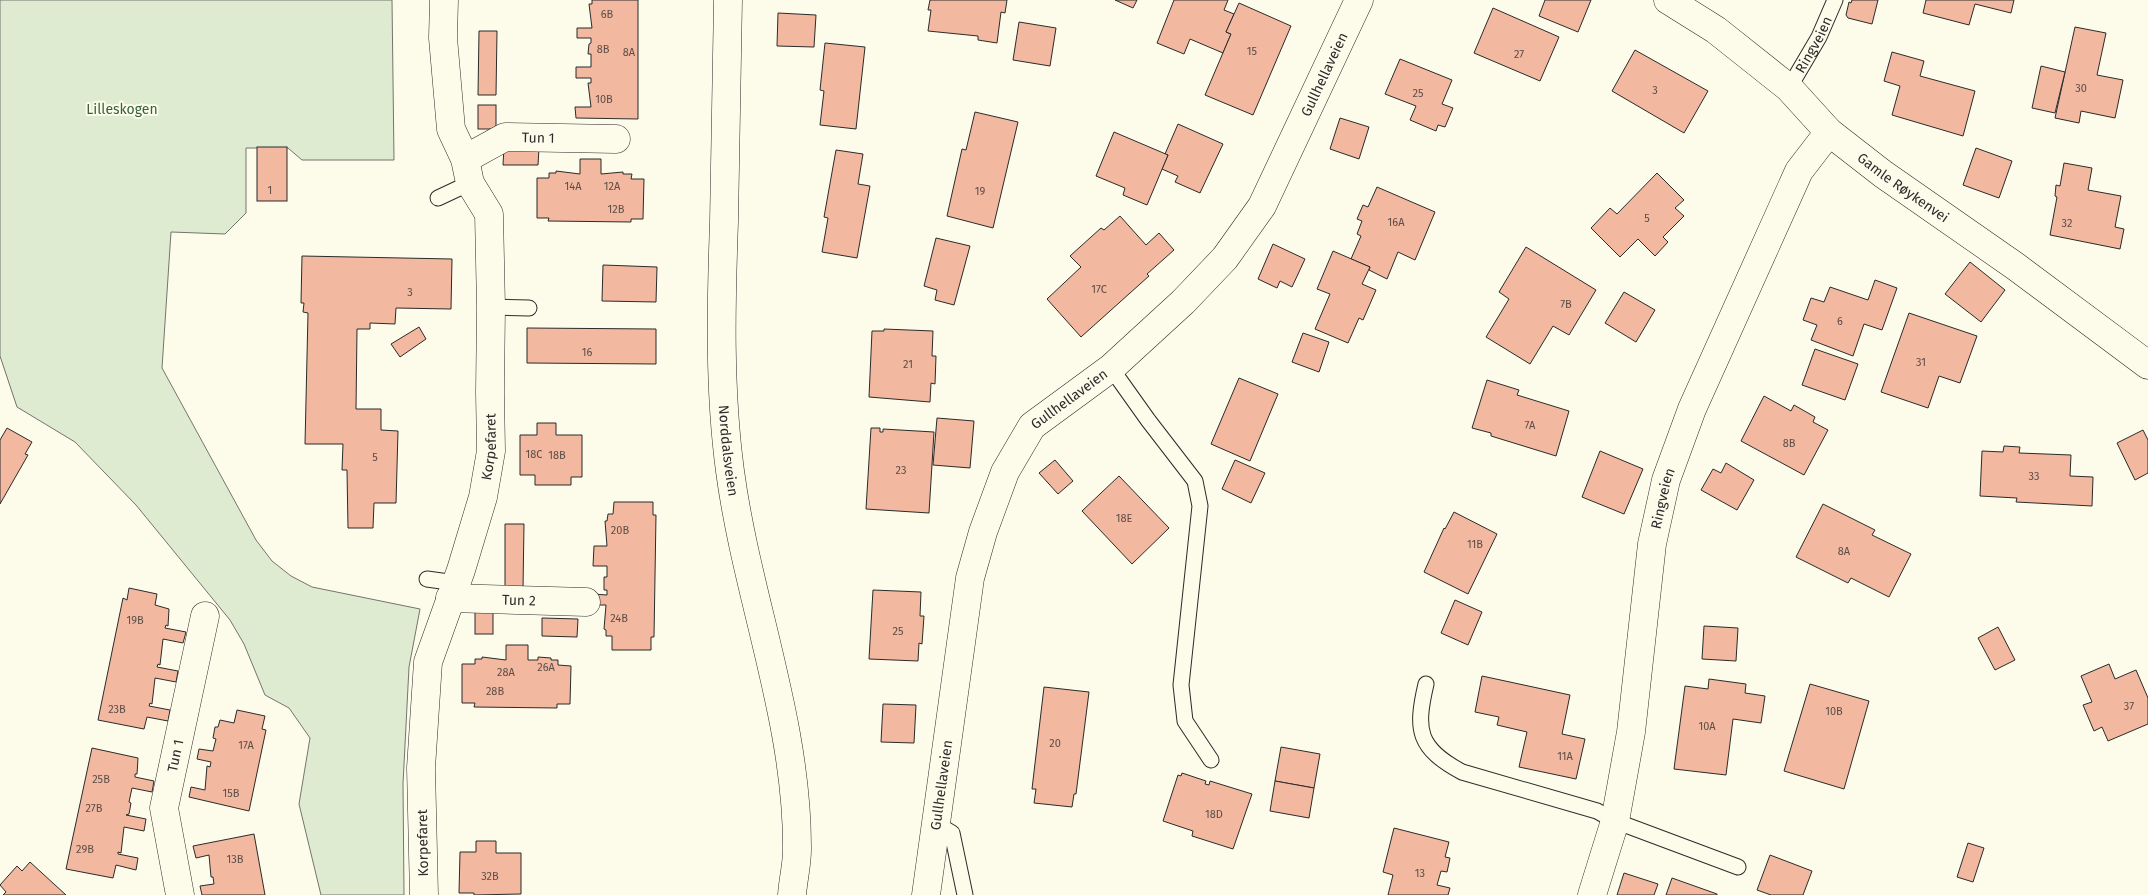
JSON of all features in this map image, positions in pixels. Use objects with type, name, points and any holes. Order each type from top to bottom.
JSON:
[{"type":"street","name":"Korpefaret","points":[[424,895],[421,768],[428,662],[483,497],[491,451],[492,307],[488,214],[451,129],[444,38],[444,0]]},
{"type":"street","name":"Norddalsveien","points":[[728,0],[721,318],[724,397],[730,470],[741,537],[782,712],[794,791],[797,852],[792,895]]},
{"type":"street","name":"Gullhellaveien","points":[[926,895],[970,578],[983,532],[1005,472],[1032,426],[1111,368],[1183,302],[1225,258],[1262,206],[1359,0]]},
{"type":"street","name":"Gamle Røykenvei","points":[[1668,0],[1716,30],[1789,88],[1829,132],[1884,174],[2015,266],[2148,365]]},
{"type":"street","name":"Ringveien","points":[[1592,895],[1615,820],[1631,732],[1652,544],[1666,480],[1692,409],[1799,171],[1829,132]]},
{"type":"street","name":"Tun 1","points":[[468,171],[505,137],[616,139]]},
{"type":"street","name":"Tun 2","points":[[453,591],[586,602]]},
{"type":"street","name":"Tun 1","points":[[180,895],[164,808],[205,616]]},
{"type":"lane","name":"Ringveien","points":[[1789,88],[1819,37],[1835,0]]},
{"type":"lane","points":[[438,198],[468,171]]},
{"type":"lane","points":[[492,307],[529,308]]},
{"type":"lane","points":[[1111,368],[1195,481],[1200,506],[1181,685],[1185,721],[1211,760]]},
{"type":"lane","points":[[427,579],[453,591]]},
{"type":"lane","points":[[1426,684],[1419,722],[1422,738],[1434,754],[1446,763],[1462,772],[1597,811],[1615,820],[1738,867]]},
{"type":"lane","points":[[935,823],[952,833],[965,895]]},
{"type":"green space","name":"Lilleskogen","points":[[0,0],[392,0],[394,160],[302,160],[288,148],[246,148],[246,213],[225,234],[171,232],[162,368],[256,540],[272,561],[291,576],[312,587],[420,609],[409,667],[403,784],[404,895],[321,895],[299,804],[310,738],[289,708],[265,695],[244,644],[230,620],[136,505],[75,442],[17,407],[0,356]]},
{"type":"building","points":[[592,0],[638,0],[638,119],[576,118],[575,107],[591,107],[588,83],[591,83],[591,78],[576,78],[576,67],[591,67],[591,54],[588,54],[591,38],[577,38],[577,28],[592,28],[589,4],[592,4]]},
{"type":"building","points":[[930,0],[1007,0],[1005,13],[1001,12],[997,43],[978,40],[978,36],[928,31],[931,10],[928,10]]},
{"type":"building","points":[[1115,0],[1137,0],[1133,8]]},
{"type":"building","points":[[1174,0],[1228,0],[1224,10],[1234,14],[1226,32],[1231,34],[1223,53],[1190,39],[1184,54],[1157,43]]},
{"type":"building","points":[[1545,0],[1591,0],[1578,32],[1539,16]]},
{"type":"building","points":[[1852,0],[1878,0],[1872,24],[1848,18],[1846,15],[1849,2],[1851,3]]},
{"type":"building","points":[[1926,0],[2014,0],[2011,13],[1975,4],[1969,25],[1923,13]]},
{"type":"building","points":[[1239,3],[1291,26],[1253,115],[1205,95],[1231,34],[1226,32]]},
{"type":"building","points":[[1493,8],[1559,37],[1540,81],[1474,53]]},
{"type":"building","points":[[778,13],[816,15],[814,47],[777,46]]},
{"type":"building","points":[[1019,22],[1056,28],[1050,66],[1013,60]]},
{"type":"building","points":[[2075,27],[2106,33],[2097,75],[2123,80],[2115,118],[2081,111],[2079,123],[2055,118]]},
{"type":"building","points":[[479,31],[497,31],[496,95],[478,95]]},
{"type":"building","points":[[825,43],[865,47],[856,129],[820,125],[824,91],[820,90]]},
{"type":"building","points":[[1635,50],[1708,91],[1684,133],[1612,91]]},
{"type":"building","points":[[1892,52],[1924,61],[1920,76],[1975,91],[1963,136],[1892,115],[1900,86],[1884,81]]},
{"type":"building","points":[[1400,59],[1452,80],[1442,104],[1453,108],[1445,127],[1438,125],[1436,131],[1410,120],[1416,106],[1385,94]]},
{"type":"building","points":[[2041,66],[2065,72],[2055,113],[2032,108]]},
{"type":"building","points":[[478,105],[496,105],[496,129],[478,129]]},
{"type":"building","points":[[975,112],[1018,122],[993,228],[947,216],[962,149],[966,150]]},
{"type":"building","points":[[1340,118],[1369,127],[1359,159],[1330,149]]},
{"type":"building","points":[[1178,124],[1223,144],[1200,193],[1175,182],[1178,176],[1162,169],[1168,155],[1165,154]]},
{"type":"building","points":[[1114,132],[1168,155],[1147,205],[1123,195],[1125,188],[1096,176]]},
{"type":"building","points":[[257,147],[287,147],[287,201],[257,201]]},
{"type":"building","points":[[504,147],[539,148],[538,165],[503,165]]},
{"type":"building","points":[[1976,148],[2012,161],[1999,198],[1963,185]]},
{"type":"building","points":[[836,150],[863,154],[858,184],[870,186],[857,258],[822,252],[828,218],[824,217]]},
{"type":"building","points":[[580,159],[601,159],[601,174],[623,172],[623,174],[632,174],[631,179],[644,179],[643,219],[631,219],[631,222],[548,221],[549,218],[537,218],[537,178],[549,178],[549,173],[556,173],[556,171],[580,174]]},
{"type":"building","points":[[2064,163],[2092,168],[2088,190],[2121,196],[2115,227],[2124,229],[2120,249],[2050,235],[2057,197],[2055,196],[2056,185],[2060,186]]},
{"type":"building","points":[[1657,173],[1684,200],[1675,208],[1684,216],[1663,237],[1668,242],[1655,256],[1638,239],[1620,257],[1591,228],[1610,208],[1617,214]]},
{"type":"building","points":[[1377,187],[1435,212],[1415,260],[1398,252],[1387,279],[1369,270],[1370,267],[1351,259],[1361,236],[1357,234],[1362,221],[1357,219],[1363,205],[1368,207]]},
{"type":"building","points":[[1120,216],[1146,245],[1159,233],[1174,250],[1147,274],[1149,276],[1081,337],[1047,299],[1081,267],[1070,256],[1101,228],[1104,230]]},
{"type":"building","points":[[936,238],[970,246],[954,305],[935,300],[937,290],[924,286]]},
{"type":"building","points":[[1273,244],[1305,259],[1292,287],[1280,281],[1277,288],[1258,279]]},
{"type":"building","points":[[1526,247],[1596,290],[1569,335],[1553,326],[1530,364],[1486,337],[1509,299],[1499,292]]},
{"type":"building","points":[[1333,251],[1370,267],[1362,284],[1376,290],[1363,320],[1359,318],[1348,343],[1315,329],[1330,294],[1317,289]]},
{"type":"building","points":[[302,256],[452,259],[451,309],[396,308],[395,324],[370,323],[370,329],[357,329],[356,409],[381,409],[381,430],[398,431],[396,503],[374,503],[373,528],[348,528],[347,470],[342,470],[343,444],[305,444],[308,313],[303,312],[304,303],[301,303]]},
{"type":"building","points":[[1970,262],[2005,290],[1981,322],[1945,294]]},
{"type":"building","points":[[603,265],[657,267],[656,302],[602,301]]},
{"type":"building","points":[[1875,280],[1897,288],[1882,330],[1864,324],[1853,356],[1811,340],[1817,325],[1803,320],[1811,298],[1824,302],[1830,287],[1868,300]]},
{"type":"building","points":[[1624,292],[1655,310],[1636,342],[1605,323]]},
{"type":"building","points":[[1909,313],[1977,336],[1960,383],[1939,376],[1928,408],[1881,392]]},
{"type":"building","points":[[419,327],[426,339],[400,357],[391,344]]},
{"type":"building","points":[[527,328],[656,329],[656,364],[527,363]]},
{"type":"building","points":[[884,329],[933,331],[932,356],[936,356],[935,384],[931,383],[930,402],[869,397],[872,331],[884,331]]},
{"type":"building","points":[[1303,333],[1329,342],[1319,372],[1292,362]]},
{"type":"building","points":[[1815,349],[1858,364],[1845,400],[1802,385]]},
{"type":"building","points":[[1239,378],[1278,394],[1250,461],[1211,444]]},
{"type":"building","points":[[1487,380],[1519,390],[1517,395],[1569,411],[1556,456],[1491,436],[1491,433],[1472,428]]},
{"type":"building","points":[[1764,396],[1791,411],[1794,405],[1815,417],[1813,422],[1828,430],[1804,475],[1741,441]]},
{"type":"building","points":[[937,418],[974,421],[970,468],[933,465]]},
{"type":"building","points":[[537,423],[556,423],[556,435],[582,435],[582,477],[571,477],[571,485],[535,485],[535,475],[520,475],[520,435],[537,435]]},
{"type":"building","points":[[7,428],[32,442],[25,454],[28,455],[0,504],[0,440]]},
{"type":"building","points":[[871,428],[880,428],[880,432],[883,432],[883,429],[934,432],[929,513],[866,509]]},
{"type":"building","points":[[2143,430],[2148,440],[2148,473],[2135,480],[2117,443]]},
{"type":"building","points":[[2004,446],[2020,447],[2019,453],[2071,455],[2070,476],[2093,477],[2092,506],[2016,502],[2017,498],[1980,496],[1982,451],[2003,452]]},
{"type":"building","points":[[1600,451],[1643,469],[1624,514],[1582,497]]},
{"type":"building","points":[[1055,460],[1073,481],[1058,494],[1039,473]]},
{"type":"building","points":[[1235,460],[1265,473],[1251,503],[1222,489]]},
{"type":"building","points":[[1726,463],[1754,480],[1737,510],[1701,490],[1713,469],[1721,473]]},
{"type":"building","points":[[1119,476],[1169,528],[1132,564],[1082,511]]},
{"type":"building","points":[[614,502],[653,502],[653,515],[656,515],[654,637],[651,637],[651,650],[612,650],[612,636],[606,636],[606,630],[604,629],[606,605],[593,605],[593,594],[607,595],[607,590],[604,590],[604,577],[607,577],[607,566],[593,566],[594,546],[607,546],[605,521],[607,521],[608,514],[613,514]]},
{"type":"building","points":[[1823,504],[1875,530],[1872,535],[1911,554],[1889,597],[1851,578],[1848,583],[1796,557]]},
{"type":"building","points":[[1454,512],[1497,534],[1468,594],[1424,572],[1444,528]]},
{"type":"building","points":[[505,524],[524,524],[523,589],[505,590]]},
{"type":"building","points":[[129,588],[157,594],[155,605],[169,609],[168,626],[166,625],[165,628],[186,632],[183,643],[163,639],[160,665],[158,664],[157,667],[178,671],[176,682],[155,678],[152,704],[150,703],[149,706],[170,710],[168,721],[147,717],[144,729],[98,720],[123,598],[127,600]]},
{"type":"building","points":[[873,590],[921,592],[920,616],[924,616],[922,644],[919,643],[918,661],[869,659]]},
{"type":"building","points":[[1455,600],[1482,612],[1468,645],[1441,633]]},
{"type":"building","points":[[475,610],[493,610],[493,634],[475,634]]},
{"type":"building","points":[[542,618],[578,619],[577,637],[542,636]]},
{"type":"building","points":[[1704,626],[1738,628],[1736,661],[1702,659]]},
{"type":"building","points":[[1998,627],[2015,660],[1995,670],[1978,638]]},
{"type":"building","points":[[506,645],[528,645],[528,660],[538,660],[538,657],[551,658],[551,660],[558,660],[558,665],[571,666],[570,704],[557,704],[557,708],[474,707],[475,703],[462,703],[462,664],[475,664],[475,659],[482,659],[482,657],[506,660]]},
{"type":"building","points":[[2109,664],[2115,679],[2136,670],[2148,698],[2148,724],[2108,741],[2102,727],[2094,731],[2083,705],[2092,702],[2081,676]]},
{"type":"building","points":[[1482,676],[1570,695],[1562,734],[1585,739],[1576,779],[1519,767],[1527,732],[1497,725],[1499,717],[1475,712]]},
{"type":"building","points":[[1709,679],[1746,684],[1745,693],[1765,696],[1761,723],[1733,719],[1726,775],[1674,769],[1685,686],[1708,689]]},
{"type":"building","points":[[1810,684],[1869,701],[1844,789],[1784,771]]},
{"type":"building","points":[[1044,687],[1089,692],[1076,794],[1074,794],[1072,807],[1034,803],[1036,789],[1032,789]]},
{"type":"building","points":[[883,704],[916,705],[914,743],[881,742]]},
{"type":"building","points":[[237,710],[265,716],[262,729],[266,730],[249,811],[189,797],[191,787],[205,790],[207,766],[210,767],[211,762],[197,759],[199,749],[213,751],[216,739],[213,738],[215,727],[218,727],[220,720],[234,723]]},
{"type":"building","points":[[1281,747],[1320,754],[1314,788],[1275,781]]},
{"type":"building","points":[[92,748],[138,758],[137,774],[135,774],[135,777],[154,781],[152,792],[132,788],[129,814],[126,815],[146,819],[144,831],[124,827],[121,853],[118,852],[118,854],[138,858],[136,870],[116,865],[113,878],[66,869]]},
{"type":"building","points":[[1182,773],[1206,781],[1205,784],[1209,785],[1210,781],[1252,794],[1233,849],[1192,836],[1193,831],[1163,821],[1178,775],[1181,776]]},
{"type":"building","points":[[1275,781],[1314,788],[1309,818],[1270,811]]},
{"type":"building","points":[[1394,828],[1449,842],[1445,857],[1450,858],[1447,872],[1441,871],[1437,885],[1450,888],[1448,895],[1388,895],[1393,875],[1383,872]]},
{"type":"building","points":[[254,834],[265,895],[202,895],[200,886],[214,884],[213,877],[211,877],[209,855],[196,858],[193,846]]},
{"type":"building","points":[[476,841],[496,841],[496,853],[521,853],[521,894],[474,895],[474,893],[459,893],[460,852],[476,852]]},
{"type":"building","points":[[1968,843],[1984,848],[1973,882],[1957,877]]},
{"type":"building","points":[[1770,855],[1812,871],[1803,895],[1771,895],[1757,890]]},
{"type":"building","points":[[30,862],[66,895],[3,895],[6,892],[0,885],[17,866],[22,871]]},
{"type":"building","points":[[1624,873],[1658,884],[1654,895],[1617,895]]},
{"type":"building","points":[[1672,878],[1717,894],[1717,895],[1666,895]]}]
